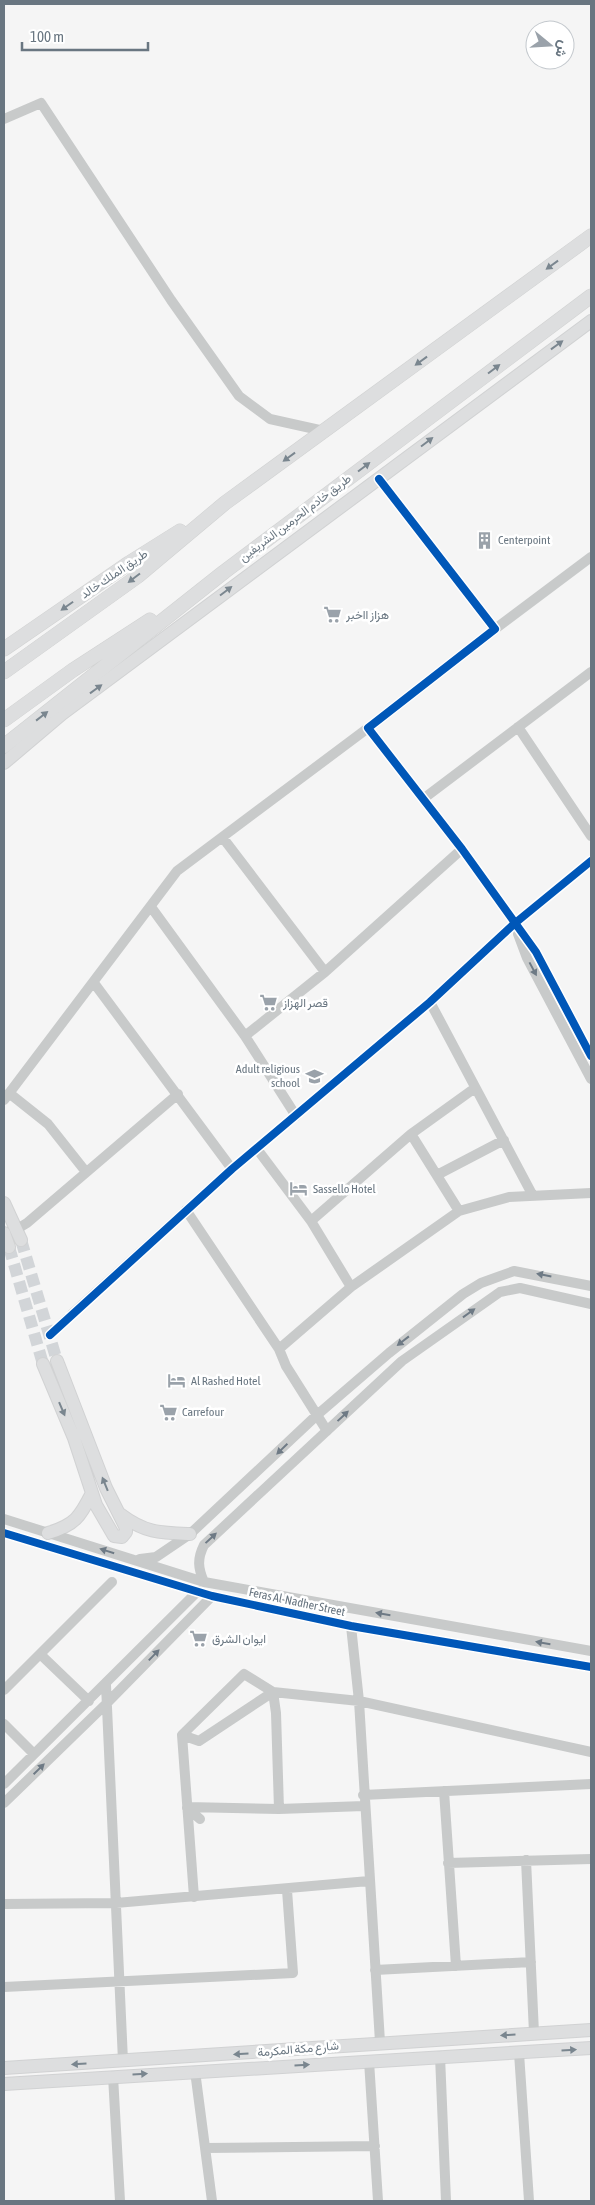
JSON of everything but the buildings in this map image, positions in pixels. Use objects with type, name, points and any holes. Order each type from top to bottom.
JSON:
[{"type":"highway","points":[[4,672],[138,576],[226,503],[591,236]]},
{"type":"highway","name":"طريق خادم الحرمين الشريفين","points":[[4,746],[224,572],[591,296]]},
{"type":"highway","name":"طريق الملك خالد","points":[[4,649],[129,563],[226,503]]},
{"type":"highway","points":[[4,720],[73,670],[224,572]]},
{"type":"main road","points":[[4,763],[62,714],[591,320]]},
{"type":"main road","points":[[4,1203],[16,1239]]},
{"type":"main road","points":[[4,1233],[16,1239]]},
{"type":"main road","points":[[43,1364],[74,1438],[92,1494],[104,1522],[114,1536],[119,1538],[126,1532],[120,1514],[106,1488],[57,1362]]},
{"type":"main road","points":[[48,1533],[63,1529],[80,1517],[92,1494]]},
{"type":"main road","points":[[120,1514],[134,1524],[148,1530],[160,1533],[190,1534]]},
{"type":"main road","name":"شارع مكة المكرمة","points":[[4,2068],[254,2053],[380,2042],[591,2030]]},
{"type":"main road","name":"شارع مكة المكرمة","points":[[4,2084],[591,2048]]},
{"type":"street","points":[[4,119],[40,103],[171,300],[238,396],[270,419],[324,431]]},
{"type":"street","points":[[379,479],[495,629]]},
{"type":"street","points":[[86,1172],[48,1124],[6,1096],[178,871],[591,557]]},
{"type":"street","points":[[423,799],[591,672]]},
{"type":"street","points":[[518,727],[591,836]]},
{"type":"street","points":[[368,728],[462,850],[536,952],[591,1056]]},
{"type":"street","points":[[223,838],[325,972]]},
{"type":"street","points":[[245,1036],[325,972],[462,850]]},
{"type":"street","points":[[72,1314],[232,1169],[430,1002],[514,924],[591,861]]},
{"type":"street","points":[[151,907],[245,1036],[296,1116]]},
{"type":"street","points":[[514,924],[527,958],[591,1080]]},
{"type":"street","points":[[94,983],[232,1169]]},
{"type":"street","points":[[430,1002],[532,1194]]},
{"type":"street","points":[[311,1221],[411,1134],[475,1088]]},
{"type":"street","points":[[16,1239],[27,1223],[178,1094]]},
{"type":"street","points":[[411,1134],[459,1210]]},
{"type":"street","points":[[437,1174],[504,1140]]},
{"type":"street","points":[[257,1149],[311,1221],[351,1287]]},
{"type":"street","points":[[279,1349],[351,1287],[459,1210],[509,1197],[532,1194],[591,1193]]},
{"type":"street","points":[[186,1210],[279,1349],[286,1366],[327,1431]]},
{"type":"street","points":[[136,1560],[156,1557],[190,1534],[317,1415],[389,1353],[463,1294],[481,1283],[514,1271],[591,1286]]},
{"type":"street","points":[[204,1582],[198,1564],[204,1545],[402,1362],[500,1292],[520,1288],[591,1304]]},
{"type":"street","name":"Feras Al-Nadher Street","points":[[4,1520],[204,1582],[591,1651]]},
{"type":"street","name":"Feras Al-Nadher Street","points":[[4,1533],[212,1596],[352,1626],[591,1667]]},
{"type":"street","points":[[4,1690],[112,1582]]},
{"type":"street","points":[[4,1784],[106,1685],[198,1591]]},
{"type":"street","points":[[4,1803],[106,1704],[212,1596]]},
{"type":"street","points":[[352,1626],[359,1701],[380,2042]]},
{"type":"street","points":[[41,1654],[89,1701]]},
{"type":"street","points":[[194,1897],[182,1735],[244,1674],[273,1692],[359,1701],[591,1752]]},
{"type":"street","points":[[106,1685],[124,2061]]},
{"type":"street","points":[[182,1735],[199,1741],[273,1692]]},
{"type":"street","points":[[273,1692],[276,1713],[279,1809]]},
{"type":"street","points":[[4,1724],[34,1754]]},
{"type":"street","points":[[187,1808],[279,1809],[444,1791],[591,1784]]},
{"type":"street","points":[[444,1791],[456,1966]]},
{"type":"street","points":[[187,1808],[200,1819]]},
{"type":"street","points":[[448,1862],[591,1858]]},
{"type":"street","points":[[526,1860],[534,2033]]},
{"type":"street","points":[[4,1904],[116,1903],[286,1890],[369,1881]]},
{"type":"street","points":[[4,1987],[292,1973],[286,1890]]},
{"type":"street","points":[[375,1970],[531,1962]]},
{"type":"street","points":[[518,2053],[529,2201]]},
{"type":"street","points":[[440,2056],[446,2201]]},
{"type":"street","points":[[368,2061],[378,2201]]},
{"type":"street","points":[[195,2071],[212,2201]]},
{"type":"street","points":[[113,2076],[120,2201]]},
{"type":"street","points":[[206,2148],[375,2146]]},
{"type":"tunnel","points":[[21,1240],[57,1361]]},
{"type":"tunnel","points":[[9,1247],[43,1364]]},
{"type":"tunnel","points":[[50,1335],[72,1314]]},
{"type":"cycle path","points":[[379,479],[495,629],[368,728],[462,849],[536,952],[591,1056]]},
{"type":"cycle path","points":[[50,1335],[232,1169],[430,1002],[514,924],[591,861]]},
{"type":"cycle path","points":[[4,1533],[212,1596],[351,1626],[591,1667]]},
{"type":"place","name":"Centerpoint","points":[[484,540]]},
{"type":"place","name":"هزاز ااخبر","points":[[332,615]]},
{"type":"place","name":"قصر الهزاز","points":[[269,1003]]},
{"type":"place","name":"Adult religious school","points":[[314,1076]]},
{"type":"place","name":"Sassello Hotel","points":[[299,1189]]},
{"type":"place","name":"Al Rashed Hotel","points":[[177,1381]]},
{"type":"place","name":"Carrefour","points":[[168,1412]]},
{"type":"place","name":"ايوان الشرق","points":[[198,1639]]}]
